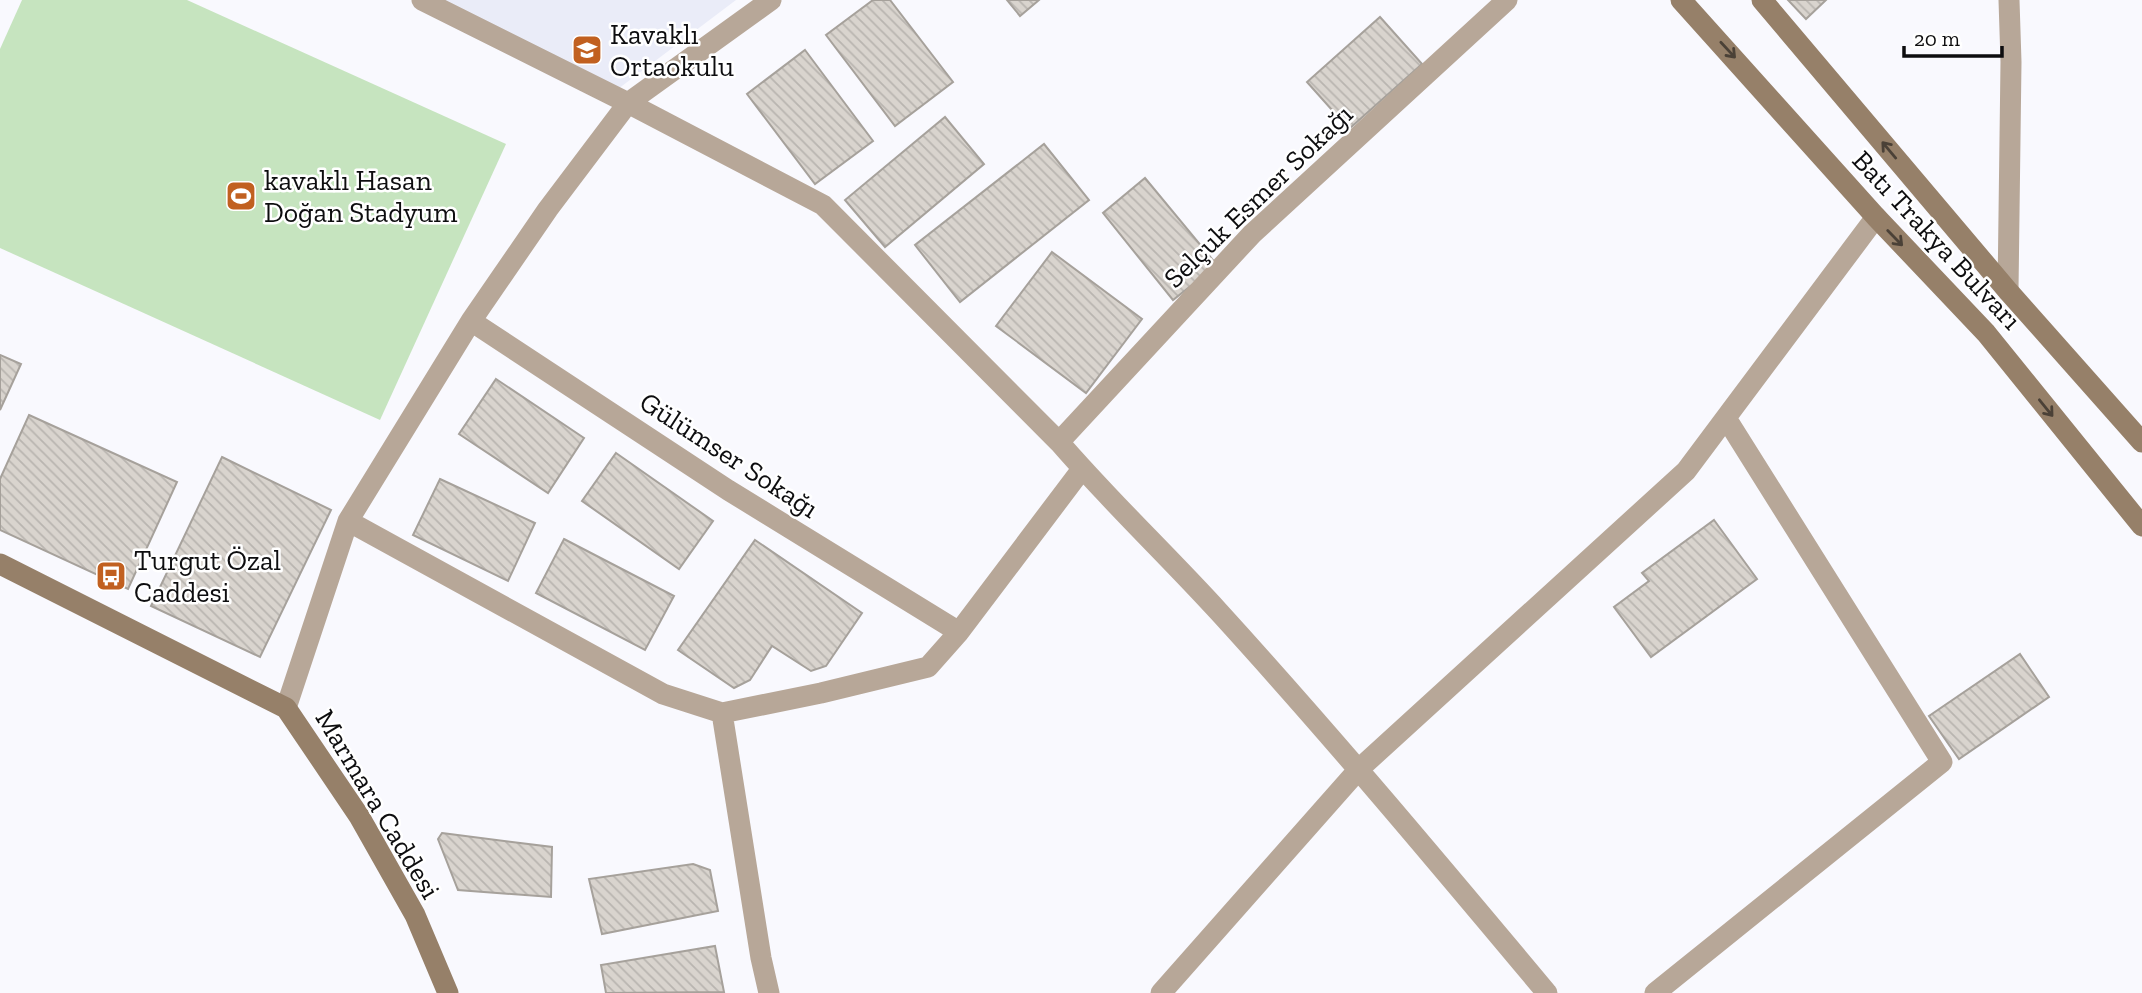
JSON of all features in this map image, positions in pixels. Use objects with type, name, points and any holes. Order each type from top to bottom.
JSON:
[{"type":"main road","name":"Batı Trakya Bulvarı","points":[[1681,0],[1876,217],[1986,332],[2142,526]]},
{"type":"main road","name":"Batı Trakya Bulvarı","points":[[1762,0],[2008,291],[2142,442]]},
{"type":"main road","name":"Marmara Caddesi","points":[[0,564],[286,708],[359,816],[408,904],[448,993]]},
{"type":"street","points":[[422,0],[823,205],[1059,442],[1217,610],[1359,769],[1547,993]]},
{"type":"street","points":[[286,708],[348,521],[471,321],[548,209],[628,103],[771,0]]},
{"type":"street","name":"Selçuk Esmer Sokağı","points":[[1059,442],[1252,234],[1507,0]]},
{"type":"street","points":[[2008,0],[2011,62],[2008,291]]},
{"type":"street","points":[[1161,993],[1359,769],[1686,471],[1876,217]]},
{"type":"street","name":"Gülümser Sokağı","points":[[471,321],[728,490],[959,632]]},
{"type":"street","points":[[1655,993],[1942,762],[1726,418]]},
{"type":"street","points":[[348,521],[663,694],[722,713],[928,667],[959,632],[1082,469]]},
{"type":"street","points":[[722,713],[769,993]]},
{"type":"shaded area","name":"Kavaklı Ortaokulu","points":[[439,0],[736,0],[614,92]]},
{"type":"green space","name":"kavaklı Hasan Doğan Stadyum","points":[[22,0],[187,0],[506,144],[380,420],[0,248],[0,49]]},
{"type":"building","points":[[873,0],[890,0],[953,82],[895,126],[826,35]]},
{"type":"building","points":[[1007,0],[1039,0],[1020,16]]},
{"type":"building","points":[[1788,0],[1826,0],[1806,19]]},
{"type":"building","points":[[1380,17],[1422,64],[1349,129],[1307,82]]},
{"type":"building","points":[[805,50],[873,141],[815,184],[747,94]]},
{"type":"building","points":[[945,117],[984,164],[885,247],[845,200]]},
{"type":"building","points":[[1044,144],[1089,200],[960,302],[915,245]]},
{"type":"building","points":[[1145,178],[1217,265],[1173,300],[1103,213]]},
{"type":"building","points":[[1052,252],[1142,319],[1086,393],[996,326]]},
{"type":"building","points":[[0,355],[21,364],[0,410]]},
{"type":"building","points":[[496,379],[584,438],[548,493],[459,434]]},
{"type":"building","points":[[29,415],[177,482],[128,589],[0,530],[0,479]]},
{"type":"building","points":[[616,453],[713,521],[679,569],[582,501]]},
{"type":"building","points":[[222,457],[331,510],[260,657],[151,606]]},
{"type":"building","points":[[440,479],[535,523],[508,581],[413,535]]},
{"type":"building","points":[[1714,520],[1757,579],[1651,657],[1614,607],[1649,581],[1642,573]]},
{"type":"building","points":[[564,539],[674,596],[645,650],[536,593]]},
{"type":"building","points":[[755,540],[862,613],[826,666],[811,671],[772,646],[750,680],[734,688],[678,650]]},
{"type":"building","points":[[2020,654],[2049,697],[1959,759],[1929,716]]},
{"type":"building","points":[[442,833],[552,847],[551,897],[458,890],[438,839]]},
{"type":"building","points":[[693,864],[710,870],[718,911],[602,934],[589,879]]},
{"type":"building","points":[[715,946],[724,992],[606,993],[601,965]]},
{"type":"place","name":"Kavaklı Ortaokulu","points":[[587,50]]},
{"type":"place","name":"kavaklı Hasan Doğan Stadyum","points":[[241,196]]},
{"type":"place","name":"Turgut Özal Caddesi","points":[[111,576]]}]
